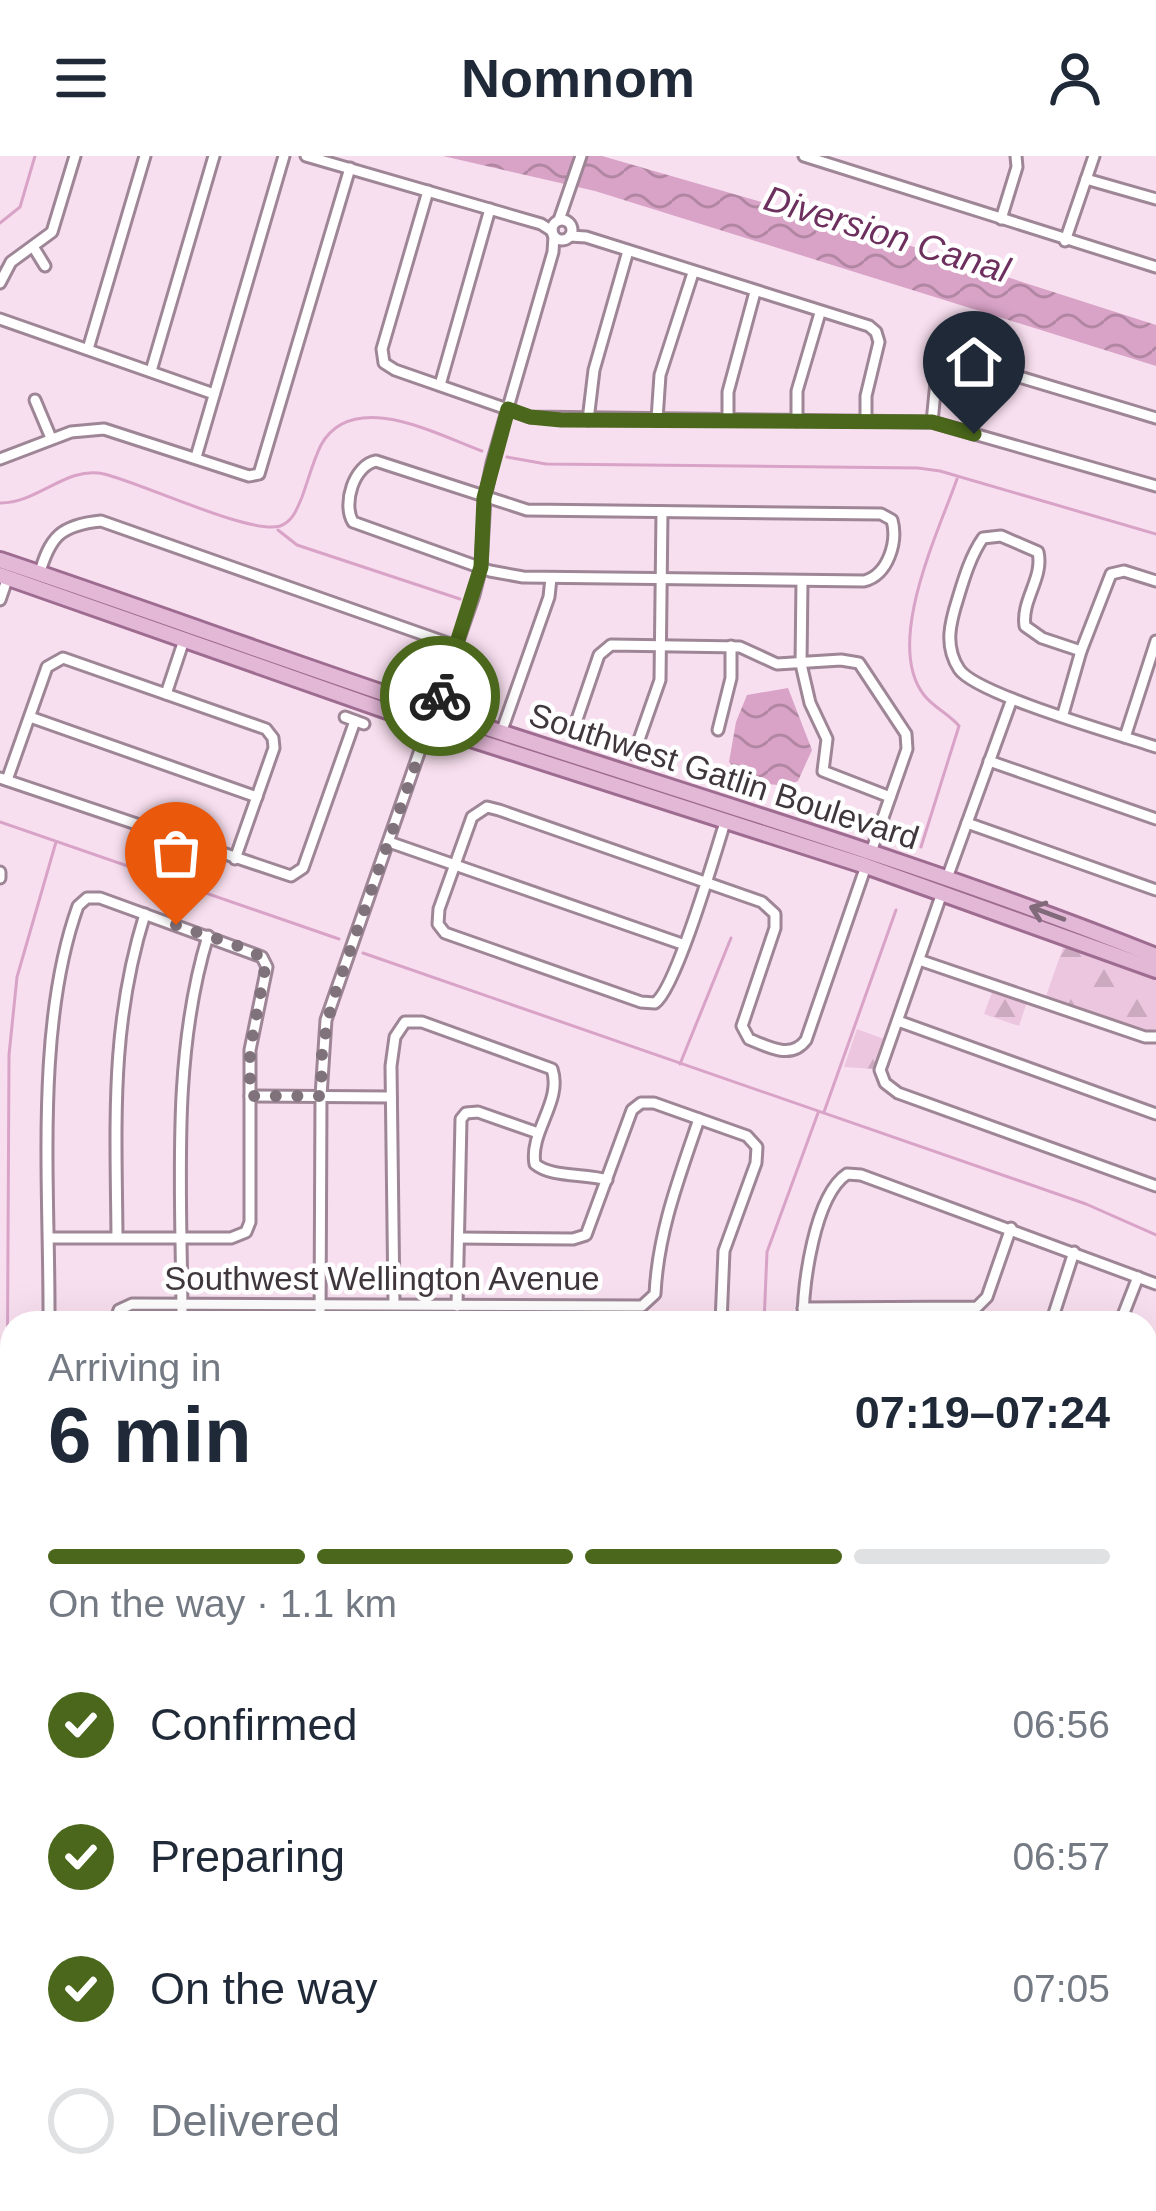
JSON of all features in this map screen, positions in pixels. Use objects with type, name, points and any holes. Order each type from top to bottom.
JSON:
[{"type":"main road","name":"Southwest Gatlin Boulevard","points":[[5,569],[39,574],[431,718],[726,819],[869,859],[886,873],[903,873],[949,890]]},
{"type":"main road","name":"Southwest Gatlin Boulevard","points":[[5,569],[184,640],[431,718],[501,733],[949,890],[999,896],[1156,956]]},
{"type":"main road","points":[[949,890],[1000,917],[998,932],[1011,917],[1156,970]]},
{"type":"street","points":[[0,283],[11,262],[52,232],[75,156]]},
{"type":"street","points":[[88,349],[145,156]]},
{"type":"street","points":[[151,371],[214,156]]},
{"type":"street","points":[[196,458],[284,156]]},
{"type":"street","points":[[307,156],[586,237],[876,332],[879,342],[866,396],[866,421]]},
{"type":"street","points":[[320,1311],[326,1020],[481,567],[484,498],[581,156]]},
{"type":"street","points":[[804,156],[1156,267]]},
{"type":"street","points":[[1065,241],[1094,156]]},
{"type":"street","points":[[1001,219],[1017,157]]},
{"type":"street","points":[[0,459],[71,432],[104,429],[249,476],[263,469],[350,168]]},
{"type":"street","points":[[1086,179],[1156,199]]},
{"type":"street","points":[[428,191],[382,349],[384,363],[395,370],[530,417],[932,422],[1156,486]]},
{"type":"street","points":[[440,386],[490,209]]},
{"type":"street","points":[[34,248],[45,266]]},
{"type":"street","points":[[588,420],[594,370],[628,251]]},
{"type":"street","points":[[657,419],[660,375],[694,273]]},
{"type":"street","points":[[728,420],[728,392],[755,292]]},
{"type":"street","points":[[797,421],[797,391],[820,313]]},
{"type":"street","points":[[0,319],[214,394]]},
{"type":"street","points":[[932,422],[942,369],[963,360],[1156,418]]},
{"type":"street","points":[[34,400],[51,439]]},
{"type":"street","points":[[366,463],[388,464],[484,498],[527,510],[881,514],[892,520],[895,533],[882,571],[874,579],[551,578],[509,575],[358,526],[348,515],[347,505],[366,463]]},
{"type":"street","points":[[634,754],[658,693],[662,512]]},
{"type":"street","points":[[39,574],[48,544],[58,535],[101,521],[456,646]]},
{"type":"street","points":[[1081,651],[1034,634],[1025,626],[1025,610],[1040,568],[1038,552],[1001,536],[983,538],[949,627],[950,648],[959,670],[971,682],[1012,699],[1156,747]]},
{"type":"street","points":[[0,600],[5,569]]},
{"type":"street","points":[[1063,714],[1111,574],[1124,571],[1156,581]]},
{"type":"street","points":[[501,733],[549,597],[551,578]]},
{"type":"street","points":[[802,580],[801,664],[810,703],[826,740],[823,771],[890,797]]},
{"type":"street","points":[[166,694],[184,640]]},
{"type":"street","points":[[1125,737],[1156,641]]},
{"type":"street","points":[[573,731],[603,649],[615,644],[731,646],[777,664],[859,663],[906,734],[907,749],[806,1040],[789,1052],[746,1037],[742,1026],[775,928],[775,914],[762,902],[705,882],[499,810],[479,809],[472,817],[438,914],[442,930],[641,1002],[658,1002],[665,994],[705,882],[726,819]]},
{"type":"street","points":[[718,730],[730,681],[731,646]]},
{"type":"street","points":[[235,859],[274,748],[266,729],[63,658],[47,668],[4,779],[286,877],[303,868],[355,721]]},
{"type":"street","points":[[1012,699],[967,823],[949,890],[880,1070],[885,1083],[898,1093],[1156,1186]]},
{"type":"street","points":[[30,717],[257,797]]},
{"type":"street","points":[[989,761],[1156,819]]},
{"type":"street","points":[[967,823],[1156,890]]},
{"type":"street","points":[[388,842],[682,944]]},
{"type":"street","points":[[49,1311],[52,1022],[76,910],[91,897],[262,957],[267,967],[250,1050],[250,1222],[243,1234],[231,1238],[50,1238]]},
{"type":"street","points":[[117,1238],[116,1056],[126,979],[145,914]]},
{"type":"street","points":[[182,1311],[185,1035],[190,997],[208,936]]},
{"type":"street","points":[[919,960],[1156,1037]]},
{"type":"street","points":[[394,1304],[392,1096],[397,1032],[405,1022],[416,1020],[547,1065],[554,1072],[555,1084],[533,1156],[537,1168],[607,1180]]},
{"type":"street","points":[[898,1021],[1156,1114]]},
{"type":"street","points":[[250,1096],[392,1096]]},
{"type":"street","points":[[459,1238],[573,1240],[589,1232],[632,1110],[649,1102],[747,1136],[758,1150],[724,1251],[722,1311]]},
{"type":"street","points":[[458,1306],[458,1128],[463,1116],[478,1112],[538,1133]]},
{"type":"street","name":"Southwest Wellington Avenue","points":[[124,1311],[132,1304],[649,1303],[656,1294],[656,1258],[665,1218],[699,1119]]},
{"type":"street","points":[[1011,1228],[987,1297],[977,1307],[803,1308],[805,1266],[834,1186],[847,1174],[1011,1228],[1156,1284]]},
{"type":"street","points":[[1055,1311],[1074,1252]]},
{"type":"street","points":[[1125,1311],[1138,1277]]},
{"type":"street","points":[[249,1306],[249,1311]]},
{"type":"street","points":[[523,1306],[523,1311]]},
{"type":"green space","points":[[1065,942],[1156,976],[1156,1029],[1147,1031],[1046,996]]},
{"type":"green space","points":[[994,987],[1028,999],[1019,1026],[984,1014]]},
{"type":"green space","points":[[857,1029],[884,1039],[875,1069],[844,1067]]},
{"type":"water","points":[[443,156],[602,156],[886,238],[1156,325],[1156,366],[595,191]]},
{"type":"water","points":[[788,688],[812,750],[798,781],[771,784],[751,778],[729,762],[736,722],[747,695]]},
{"type":"waterway","points":[[0,223],[20,207],[35,156]]},
{"type":"waterway","points":[[0,503],[27,498],[77,475],[104,474],[245,523],[280,526],[296,510],[321,445],[335,428],[353,420],[397,421],[482,451]]},
{"type":"waterway","points":[[507,457],[546,464],[918,468],[1156,534]]},
{"type":"waterway","points":[[921,847],[959,726],[924,695],[913,673],[912,618],[957,479]]},
{"type":"waterway","points":[[278,530],[297,545],[460,599]]},
{"type":"waterway","points":[[0,822],[339,939]]},
{"type":"waterway","points":[[8,1311],[9,1055],[17,977],[56,842]]},
{"type":"waterway","points":[[824,1112],[896,910]]},
{"type":"waterway","points":[[680,1064],[731,938]]},
{"type":"waterway","points":[[363,953],[1086,1204],[1156,1235]]},
{"type":"waterway","points":[[765,1311],[767,1252],[818,1113]]},
{"type":"way so far","points":[[176,925],[253,951],[266,963],[250,1050],[250,1096],[321,1096],[326,1020],[440,696]]},
{"type":"route","points":[[440,696],[481,567],[484,498],[508,409],[561,420],[932,422],[974,434]]},
{"type":"water label","name":"Diversion Canal","points":[[887,234]]}]
